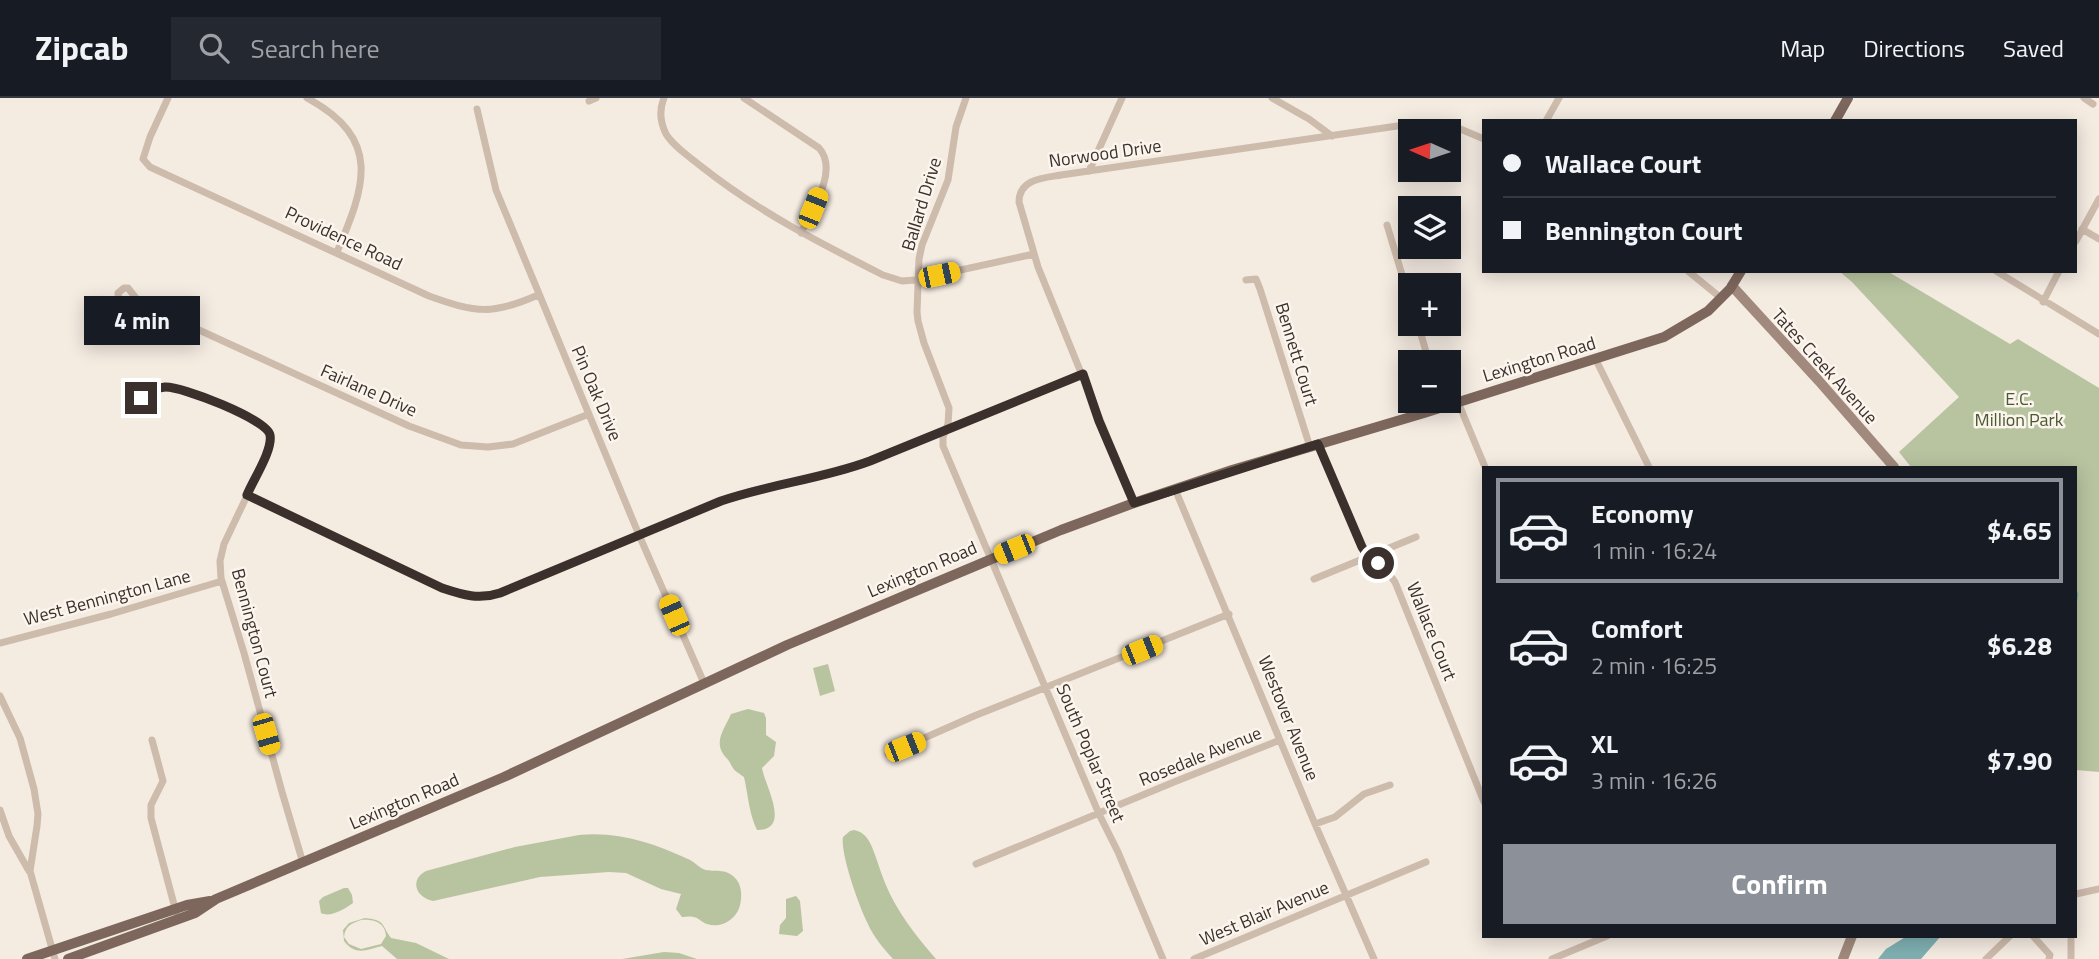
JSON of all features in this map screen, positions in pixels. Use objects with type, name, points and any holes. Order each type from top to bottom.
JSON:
[{"type":"main road","points":[[1836,119],[1848,98]]},
{"type":"main road","name":"Lexington Road","points":[[1461,401],[1664,337],[1691,323],[1721,298],[1740,273]]},
{"type":"main road","name":"Tates Creek Avenue","points":[[1732,286],[1893,466]]},
{"type":"main road","name":"Lexington Road","points":[[27,959],[54,955],[177,915],[195,913],[216,900],[513,773],[787,645],[991,559],[1134,503],[1415,413]]},
{"type":"main road","name":"Lexington Road","points":[[68,959],[177,915]]},
{"type":"main road","points":[[1843,959],[1851,938]]},
{"type":"street","name":"Providence Road","points":[[168,98],[147,144],[144,159],[150,167],[429,296],[461,307],[488,311],[501,309],[538,295]]},
{"type":"street","points":[[307,98],[328,110],[343,124],[354,142],[361,162],[362,182],[357,203],[337,252]]},
{"type":"street","points":[[664,98],[661,120],[666,133],[675,144],[747,201],[801,233],[883,275],[902,281],[919,279],[1034,254]]},
{"type":"street","points":[[744,98],[819,148],[826,159],[825,180],[801,233]]},
{"type":"street","name":"Ballard Drive","points":[[945,430],[949,408],[924,343],[918,321],[917,296],[922,245],[948,180],[956,127],[966,98]]},
{"type":"street","points":[[1089,171],[1122,98]]},
{"type":"street","points":[[1272,98],[1332,136]]},
{"type":"street","points":[[1547,119],[1559,98]]},
{"type":"street","points":[[2084,98],[2093,104]]},
{"type":"street","name":"Pin Oak Drive","points":[[477,109],[496,190],[639,535],[704,683]]},
{"type":"street","name":"Norwood Drive","points":[[1134,503],[1103,432],[1083,374],[1034,254],[1019,202],[1021,190],[1035,180],[1089,171],[1434,122],[1457,127],[1482,138]]},
{"type":"street","points":[[2077,239],[2099,199]]},
{"type":"street","points":[[1387,225],[1402,273]]},
{"type":"street","points":[[2082,229],[2099,239]]},
{"type":"street","points":[[1690,273],[1721,298]]},
{"type":"street","points":[[1999,273],[2099,334]]},
{"type":"street","points":[[2043,302],[2058,273]]},
{"type":"street","name":"Bennett Court","points":[[1246,280],[1256,279],[1302,425],[1314,446]]},
{"type":"street","name":"Fairlane Drive","points":[[143,307],[175,319],[409,426],[461,445],[488,447],[513,443],[589,414]]},
{"type":"street","points":[[1595,360],[1648,466]]},
{"type":"street","points":[[247,495],[442,588],[482,598],[500,593],[731,497],[845,470],[1083,374]]},
{"type":"street","name":"Bennington Court","points":[[141,398],[156,388],[176,388],[219,404],[268,429],[270,444],[220,561],[222,581],[303,863]]},
{"type":"street","points":[[1461,409],[1485,466]]},
{"type":"street","name":"South Poplar Street","points":[[945,430],[943,446],[1163,959]]},
{"type":"street","name":"Wallace Court","points":[[1314,446],[1368,556],[1384,568],[1395,582],[1482,797]]},
{"type":"street","name":"Westover Avenue","points":[[1175,489],[1374,959]]},
{"type":"street","points":[[1314,579],[1416,537]]},
{"type":"street","name":"West Bennington Lane","points":[[0,643],[222,581]]},
{"type":"street","points":[[888,754],[1228,614]]},
{"type":"street","points":[[0,696],[20,738],[34,789],[38,814],[30,871]]},
{"type":"street","points":[[152,740],[163,781],[151,805],[151,818],[177,915]]},
{"type":"street","name":"Rosedale Avenue","points":[[976,864],[1280,740]]},
{"type":"street","points":[[1315,824],[1335,817],[1364,793],[1390,785]]},
{"type":"street","points":[[0,810],[9,836],[30,871],[54,955]]},
{"type":"street","name":"West Blair Avenue","points":[[1194,959],[1426,862]]},
{"type":"street","points":[[2077,894],[2099,889]]},
{"type":"street","points":[[1552,959],[1602,938]]},
{"type":"street","points":[[1986,959],[2008,938]]},
{"type":"street","points":[[2034,938],[2050,955],[2049,959]]},
{"type":"street","points":[[2071,938],[2071,959]]},
{"type":"green space","name":"E.C. Million Park","points":[[1841,273],[1890,273],[2010,344],[2018,339],[2099,388],[2099,772],[2077,770],[2077,466],[1910,466],[1899,452],[1959,397]]},
{"type":"green space","points":[[828,664],[835,691],[820,696],[813,668]]},
{"type":"green space","points":[[748,709],[764,713],[766,735],[776,742],[774,756],[762,768],[775,815],[773,823],[767,828],[757,830],[750,811],[744,777],[733,769],[720,747],[722,733],[731,714]]},
{"type":"green space","points":[[854,830],[869,841],[895,904],[936,959],[893,959],[875,937],[859,904],[844,855],[843,837]]},
{"type":"green space","points":[[579,835],[635,839],[675,853],[704,869],[729,873],[740,888],[741,899],[736,915],[728,922],[718,925],[707,924],[695,917],[682,917],[676,909],[681,894],[661,889],[626,873],[540,877],[433,901],[422,896],[417,888],[418,879],[426,871],[515,847]]},
{"type":"green space","points":[[348,888],[353,903],[333,914],[321,913],[319,901]]},
{"type":"green space","points":[[796,896],[800,901],[803,931],[797,936],[779,934],[780,925],[786,918],[786,899]]},
{"type":"green space","points":[[365,918],[376,920],[382,924],[391,938],[416,943],[449,959],[397,959],[382,946],[362,951],[352,949],[344,941],[343,930],[349,923]],"holes":[[[361,920],[374,921],[383,927],[386,936],[381,944],[361,949],[349,944],[344,937],[346,930]]]},
{"type":"green space","points":[[664,952],[679,953],[697,959],[622,959]]},
{"type":"water","points":[[1904,938],[1939,938],[1921,959],[1878,959],[1886,949]]},
{"type":"route","points":[[141,398],[156,388],[176,388],[257,422],[268,429],[271,438],[247,495],[442,588],[472,597],[482,598],[500,593],[741,494],[845,470],[870,461],[1083,374],[1099,421],[1134,503],[1318,444],[1362,547],[1368,556],[1378,563]]}]
